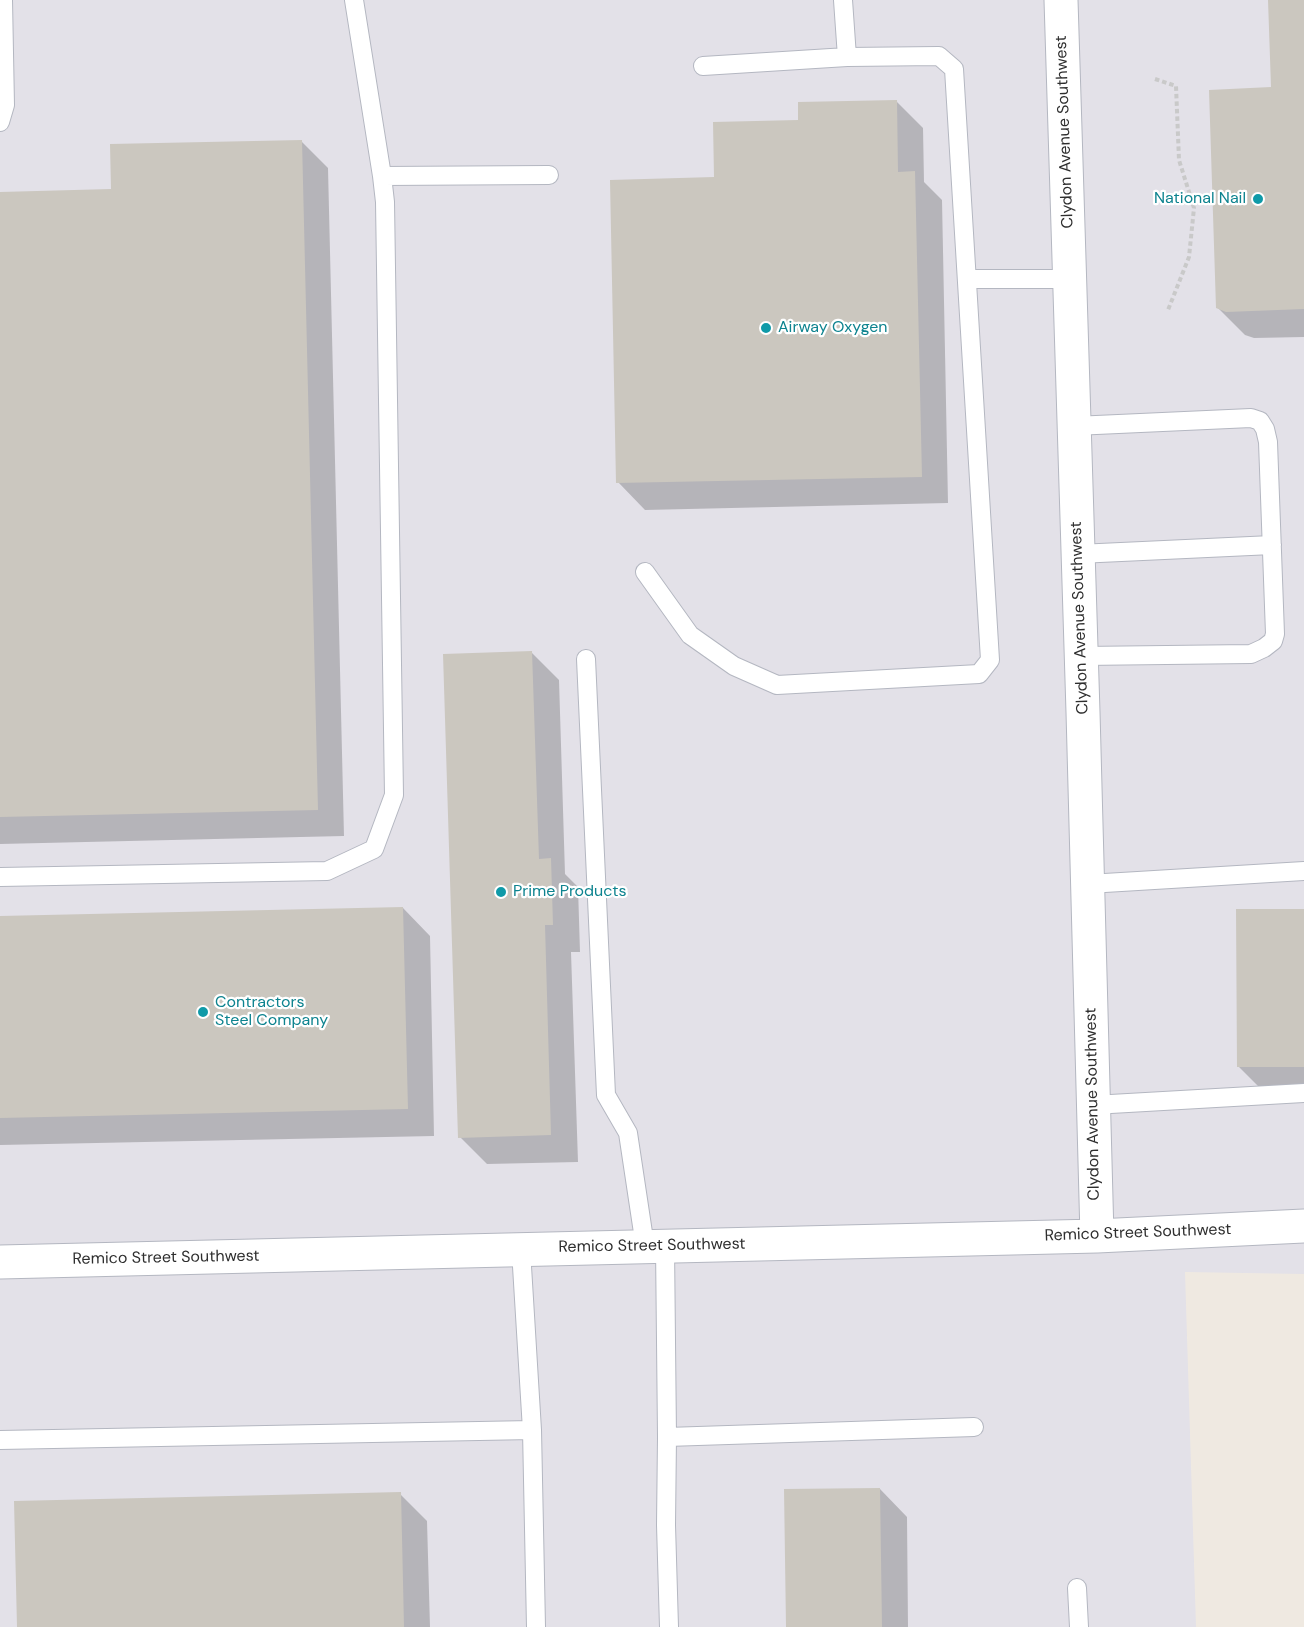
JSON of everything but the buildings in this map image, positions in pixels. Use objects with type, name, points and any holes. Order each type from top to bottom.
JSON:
[{"type":"street","name":"Clydon Avenue Southwest","points":[[1061,0],[1082,656],[1097,1236]]},
{"type":"street","name":"Remico Street Southwest","points":[[0,1262],[1097,1236],[1304,1226]]},
{"type":"lane","points":[[0,122],[5,105],[3,0]]},
{"type":"lane","points":[[0,877],[327,871],[374,849],[394,795],[385,202],[354,0]]},
{"type":"lane","points":[[843,0],[847,57]]},
{"type":"lane","points":[[645,572],[690,635],[734,666],[777,685],[979,674],[990,660],[954,69],[939,56],[847,57],[703,66]]},
{"type":"lane","points":[[382,176],[549,175]]},
{"type":"lane","points":[[967,279],[1070,279]]},
{"type":"lane","points":[[1074,426],[1251,418],[1260,421],[1265,429],[1268,442],[1272,545],[1275,634],[1273,641],[1264,648],[1251,654],[1082,656]]},
{"type":"lane","points":[[1078,554],[1272,545]]},
{"type":"lane","points":[[586,658],[606,1095],[628,1134],[655,1246],[667,1437],[666,1525],[669,1627]]},
{"type":"lane","points":[[1088,884],[1304,871]]},
{"type":"lane","points":[[1093,1105],[1304,1093]]},
{"type":"lane","points":[[521,1250],[532,1430],[536,1627]]},
{"type":"lane","points":[[667,1437],[974,1427]]},
{"type":"lane","points":[[0,1440],[532,1430]]},
{"type":"lane","points":[[1077,1588],[1079,1627]]},
{"type":"path","points":[[1155,79],[1176,86],[1179,160],[1194,208],[1189,257],[1168,310]]},
{"type":"shaded area","points":[[0,0],[1304,0],[1304,1274],[1185,1272],[1196,1627],[0,1627]]},
{"type":"place","name":"National Nail","points":[[1258,199]]},
{"type":"place","name":"Airway Oxygen","points":[[766,328]]},
{"type":"place","name":"Prime Products","points":[[501,892]]},
{"type":"place","name":"Contractors Steel Company","points":[[203,1012]]}]
